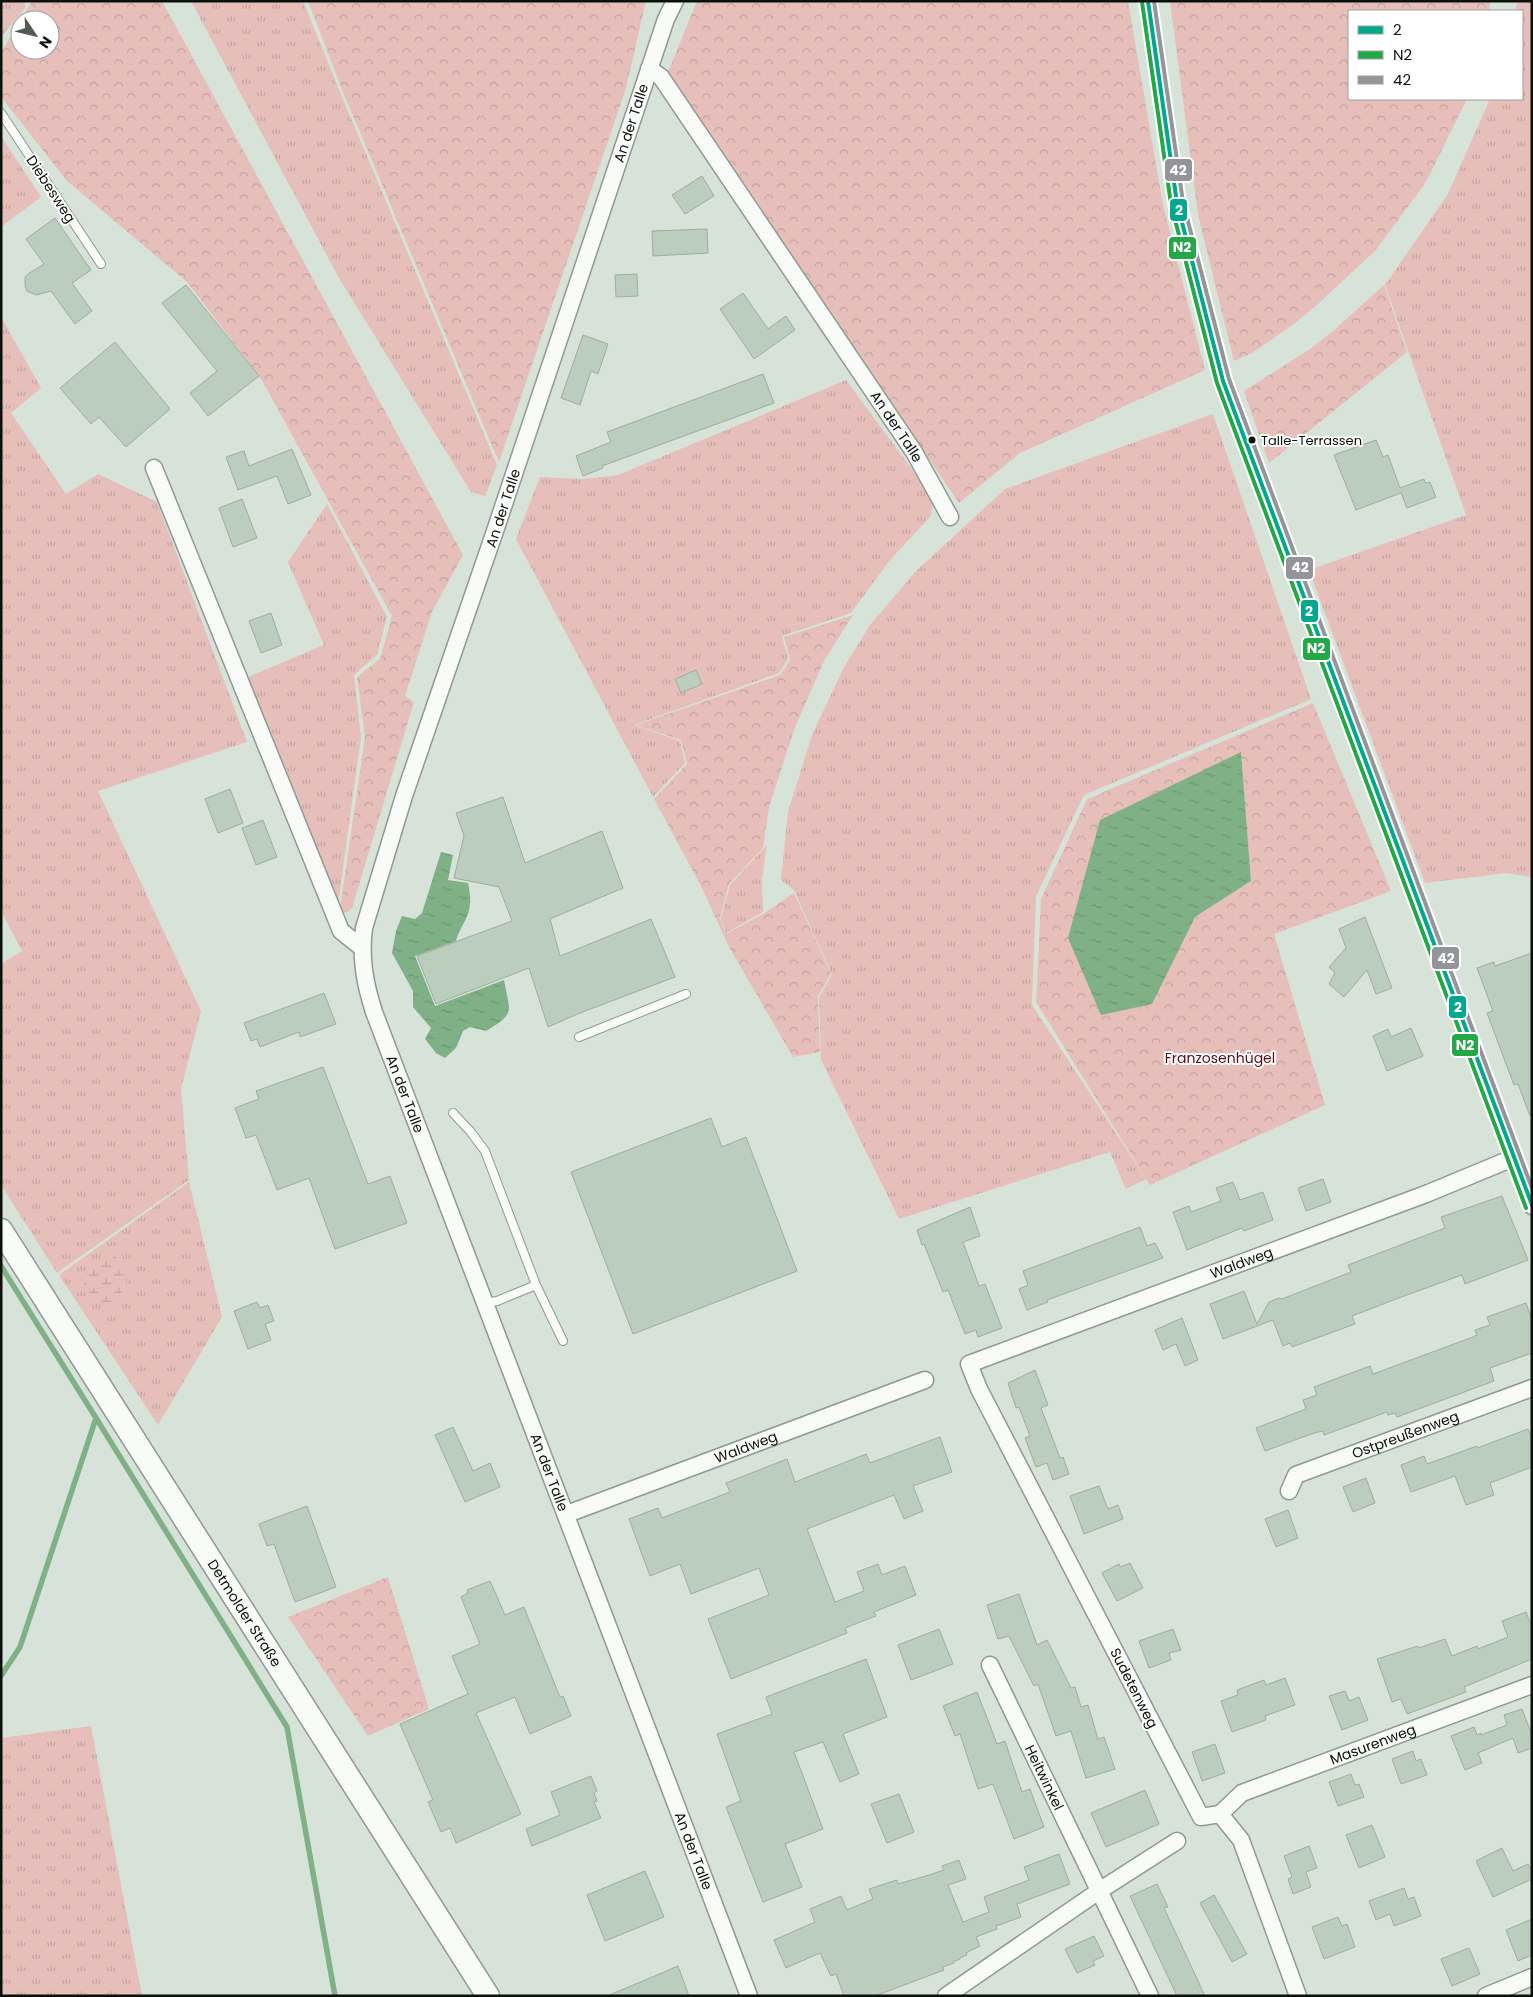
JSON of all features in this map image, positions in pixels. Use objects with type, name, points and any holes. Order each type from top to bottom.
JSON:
[{"type":"street","name":"An der Talle","points":[[666,19],[667,1]]},
{"type":"street","name":"An der Talle","points":[[675,1],[666,19],[495,531],[406,789],[364,928],[361,947],[366,988],[374,1012],[567,1514],[749,1996]]},
{"type":"street","points":[[1148,1],[1177,203],[1219,370],[1532,1206]]},
{"type":"street","name":"An der Talle","points":[[649,69],[661,77],[908,444],[950,517]]},
{"type":"street","points":[[154,468],[341,931],[361,947]]},
{"type":"street","name":"Waldweg","points":[[969,1364],[1426,1194],[1513,1158]]},
{"type":"street","name":"Detmolder Straße","points":[[1,1230],[488,1996]]},
{"type":"street","name":"Sudetenweg","points":[[969,1364],[979,1389],[1201,1817],[1220,1814]]},
{"type":"street","name":"Waldweg","points":[[567,1514],[925,1380]]},
{"type":"street","name":"Ostpreußenweg","points":[[1289,1491],[1296,1475],[1532,1388]]},
{"type":"street","name":"Heitwinkel","points":[[990,1665],[1150,1996]]},
{"type":"street","name":"Masurenweg","points":[[1220,1814],[1242,1793],[1532,1685]]},
{"type":"street","points":[[1220,1814],[1241,1840],[1298,1996]]},
{"type":"street","points":[[946,1996],[1099,1891],[1177,1841]]},
{"type":"street","points":[[1486,1996],[1532,1977]]},
{"type":"lane","name":"Diebesweg","points":[[1,113],[101,264]]},
{"type":"lane","points":[[579,1037],[686,994]]},
{"type":"lane","points":[[453,1113],[485,1150],[536,1285],[563,1341]]},
{"type":"lane","points":[[485,1303],[497,1301],[536,1285]]},
{"type":"green space","points":[[1,1],[25,1],[23,10],[10,10],[10,26],[1,37]]},
{"type":"green space","points":[[32,1],[162,1],[463,555],[432,612],[405,696],[414,702],[352,908],[346,913],[340,909],[365,737],[357,677],[380,659],[392,616],[260,377],[187,282],[67,181],[1,97],[1,52],[10,38],[10,60],[60,60],[60,10],[27,10]]},
{"type":"green space","points":[[191,1],[303,1],[497,465],[485,496],[471,492],[339,278]]},
{"type":"green space","points":[[308,1],[646,1],[626,88],[499,462],[343,92]]},
{"type":"green space","points":[[697,1],[1128,1],[1163,205],[1205,370],[1020,453],[959,503],[668,72]]},
{"type":"green space","points":[[1170,1],[1491,1],[1489,10],[1348,10],[1348,100],[1467,100],[1426,182],[1376,250],[1294,324],[1252,353],[1234,361],[1198,215]]},
{"type":"green space","points":[[1518,1],[1532,1],[1532,877],[1506,873],[1425,883],[1309,570],[1466,515],[1385,285],[1448,194],[1490,100],[1523,100],[1523,10],[1515,10]]},
{"type":"green space","points":[[1,136],[41,197],[1,227]]},
{"type":"green space","points":[[1384,285],[1407,352],[1269,463],[1244,391],[1310,349]]},
{"type":"green space","points":[[1,317],[41,388],[11,413],[66,494],[98,474],[157,502],[247,742],[98,791],[201,1011],[181,1089],[189,1180],[57,1273],[1,1185],[1,964],[22,951],[1,911]]},
{"type":"green space","points":[[846,380],[933,498],[931,516],[890,560],[851,613],[782,636],[788,659],[779,673],[634,725],[680,741],[685,763],[653,797],[516,539],[540,477],[583,479],[618,475]]},
{"type":"green space","points":[[1213,414],[1311,699],[1084,795],[1036,896],[1032,1005],[1146,1179],[1126,1189],[1110,1152],[899,1219],[821,1060],[819,997],[832,975],[794,890],[781,880],[788,812],[812,735],[844,667],[870,625],[916,571],[1005,489]]},
{"type":"green space","points":[[327,504],[387,617],[377,655],[354,675],[361,737],[337,912],[248,677],[324,645],[288,562]]},
{"type":"green space","points":[[853,615],[824,661],[794,730],[769,807],[763,848],[729,884],[720,917],[726,934],[763,914],[794,893],[831,974],[818,996],[820,1052],[793,1057],[729,947],[702,888],[654,799],[687,764],[681,740],[636,725],[780,675],[790,660],[784,637]]},
{"type":"green space","name":"Franzosenhügel","points":[[1313,703],[1391,891],[1274,934],[1325,1105],[1150,1185],[1036,1002],[1041,899],[1087,799]],"holes":[[[1241,752],[1251,881],[1195,917]]]},
{"type":"green space","points":[[767,845],[762,879],[763,912],[726,933],[721,918],[730,885]]},
{"type":"green space","points":[[189,1182],[222,1317],[158,1425],[59,1275]]},
{"type":"green space","points":[[111,1253],[121,1261],[127,1284],[113,1306],[95,1303],[80,1277]]},
{"type":"green space","points":[[388,1577],[429,1709],[368,1736],[288,1617]]},
{"type":"green space","points":[[91,1726],[142,1996],[1,1996],[1,1738]]},
{"type":"water","points":[[1241,752],[1251,881],[1195,917],[1152,1004],[1101,1015],[1068,938],[1100,820]]},
{"type":"water","points":[[441,852],[453,855],[448,880],[468,883],[470,908],[456,941],[415,956],[435,1006],[504,980],[509,1006],[506,1016],[486,1031],[470,1027],[463,1031],[456,1048],[445,1058],[436,1053],[425,1039],[431,1028],[413,1007],[413,991],[392,953],[396,931],[402,916],[415,919],[422,913]]},
{"type":"building","points":[[702,176],[714,196],[685,214],[672,195]]},
{"type":"building","points":[[55,218],[91,270],[72,283],[92,311],[75,324],[51,291],[36,295],[27,291],[25,286],[25,277],[44,264],[26,239]]},
{"type":"building","points":[[707,229],[708,253],[653,256],[652,231]]},
{"type":"building","points":[[637,274],[638,296],[616,297],[615,275]]},
{"type":"building","points":[[186,285],[259,376],[208,416],[190,393],[217,371],[162,303]]},
{"type":"building","points":[[743,293],[768,329],[786,316],[795,330],[754,359],[720,309]]},
{"type":"building","points":[[583,335],[608,344],[598,374],[591,371],[580,405],[561,398]]},
{"type":"building","points":[[115,342],[170,409],[126,447],[99,417],[91,424],[60,388]]},
{"type":"building","points":[[763,374],[774,403],[602,466],[603,468],[583,476],[576,456],[611,442],[607,432]]},
{"type":"building","points":[[1376,440],[1383,457],[1388,455],[1400,488],[1424,479],[1425,483],[1430,482],[1436,497],[1407,508],[1401,493],[1356,510],[1334,455]]},
{"type":"building","points":[[292,449],[311,495],[288,504],[277,476],[238,490],[226,457],[244,451],[249,466]]},
{"type":"building","points":[[242,499],[257,538],[233,547],[219,508]]},
{"type":"building","points":[[271,613],[282,645],[261,653],[249,621]]},
{"type":"building","points":[[696,670],[702,684],[681,693],[675,679]]},
{"type":"building","points":[[230,789],[243,823],[218,833],[205,799]]},
{"type":"building","points":[[503,797],[525,863],[602,831],[623,888],[550,919],[560,956],[651,919],[675,977],[548,1027],[529,968],[436,1004],[417,956],[512,921],[499,887],[454,878],[464,836],[456,813]]},
{"type":"building","points":[[263,820],[277,857],[256,865],[242,828]]},
{"type":"building","points":[[1365,917],[1392,988],[1376,994],[1367,970],[1344,997],[1329,984],[1335,973],[1329,967],[1346,948],[1339,929]]},
{"type":"building","points":[[1532,953],[1532,1115],[1530,1116],[1518,1084],[1514,1085],[1487,1013],[1493,1011],[1477,968],[1494,962],[1495,966]]},
{"type":"building","points":[[324,993],[336,1024],[300,1037],[299,1032],[260,1047],[257,1039],[251,1041],[244,1023]]},
{"type":"building","points":[[1411,1028],[1423,1056],[1387,1071],[1373,1036],[1388,1029],[1391,1037]]},
{"type":"building","points":[[323,1067],[368,1184],[390,1176],[407,1223],[335,1249],[309,1178],[277,1190],[256,1135],[246,1138],[235,1108],[259,1099],[256,1091]]},
{"type":"building","points":[[711,1118],[722,1147],[746,1137],[797,1271],[633,1334],[571,1172]]},
{"type":"building","points":[[1323,1179],[1331,1202],[1306,1211],[1298,1188]]},
{"type":"building","points":[[1233,1182],[1240,1200],[1263,1192],[1273,1220],[1244,1231],[1242,1228],[1187,1250],[1173,1212],[1189,1206],[1191,1212],[1221,1201],[1216,1188]]},
{"type":"building","points":[[1502,1196],[1528,1260],[1465,1284],[1462,1275],[1404,1296],[1352,1316],[1355,1324],[1292,1347],[1290,1343],[1283,1346],[1273,1320],[1223,1339],[1210,1304],[1244,1291],[1257,1324],[1269,1302],[1279,1298],[1282,1299],[1351,1272],[1348,1265],[1445,1228],[1441,1217]]},
{"type":"building","points":[[970,1207],[980,1236],[963,1242],[979,1286],[985,1284],[1002,1328],[978,1337],[976,1330],[965,1334],[948,1290],[943,1292],[917,1230]]},
{"type":"building","points":[[1140,1227],[1147,1246],[1155,1243],[1163,1258],[1047,1300],[1048,1302],[1027,1310],[1019,1289],[1028,1285],[1023,1271]]},
{"type":"building","points":[[257,1302],[260,1308],[268,1305],[274,1321],[265,1324],[271,1340],[248,1349],[234,1311]]},
{"type":"building","points":[[1526,1303],[1532,1320],[1532,1353],[1490,1368],[1494,1381],[1397,1417],[1395,1413],[1388,1415],[1387,1412],[1324,1435],[1323,1431],[1314,1433],[1265,1451],[1256,1428],[1306,1409],[1303,1400],[1317,1395],[1314,1387],[1370,1366],[1373,1374],[1473,1337],[1477,1335],[1475,1330],[1490,1325],[1487,1317]]},
{"type":"building","points":[[1182,1318],[1198,1360],[1185,1366],[1176,1344],[1163,1350],[1155,1330]]},
{"type":"building","points":[[1035,1370],[1048,1405],[1041,1408],[1060,1458],[1063,1457],[1069,1474],[1053,1480],[1047,1463],[1036,1467],[1025,1438],[1030,1436],[1019,1407],[1016,1408],[1008,1383]]},
{"type":"building","points":[[453,1427],[473,1471],[490,1463],[500,1487],[465,1502],[435,1435]]},
{"type":"building","points":[[1528,1429],[1532,1439],[1532,1467],[1490,1483],[1494,1495],[1466,1505],[1455,1476],[1411,1492],[1401,1465],[1424,1456],[1427,1464]]},
{"type":"building","points":[[940,1437],[952,1472],[913,1486],[923,1511],[904,1519],[894,1495],[807,1529],[835,1602],[864,1591],[857,1572],[878,1564],[882,1575],[905,1566],[916,1595],[874,1612],[876,1616],[845,1628],[847,1633],[731,1679],[708,1619],[769,1595],[759,1568],[691,1594],[680,1564],[650,1576],[629,1519],[658,1508],[662,1518],[730,1492],[726,1483],[787,1459],[795,1482],[866,1454],[870,1463]]},
{"type":"building","points":[[1366,1478],[1375,1503],[1353,1512],[1343,1487]]},
{"type":"building","points":[[1099,1486],[1108,1509],[1118,1505],[1123,1519],[1084,1534],[1070,1496]]},
{"type":"building","points":[[307,1506],[336,1587],[295,1602],[274,1544],[267,1546],[259,1524]]},
{"type":"building","points":[[1288,1510],[1298,1538],[1276,1547],[1265,1519]]},
{"type":"building","points":[[1130,1563],[1143,1588],[1117,1601],[1102,1573],[1119,1564],[1120,1567]]},
{"type":"building","points":[[490,1581],[505,1615],[524,1607],[560,1697],[563,1696],[571,1716],[530,1734],[515,1697],[476,1713],[521,1814],[456,1843],[450,1828],[441,1832],[428,1802],[433,1800],[400,1724],[468,1694],[452,1656],[480,1644],[461,1597],[468,1593],[467,1590]]},
{"type":"building","points":[[1019,1594],[1037,1645],[1047,1640],[1071,1688],[1075,1687],[1081,1707],[1088,1705],[1098,1739],[1104,1737],[1115,1769],[1086,1778],[1071,1731],[1056,1736],[1038,1684],[1034,1686],[1009,1636],[998,1639],[987,1605]]},
{"type":"building","points":[[1526,1612],[1532,1627],[1532,1659],[1464,1687],[1466,1692],[1407,1714],[1401,1699],[1392,1702],[1377,1659],[1445,1639],[1452,1656],[1477,1646],[1478,1649],[1508,1637],[1502,1621]]},
{"type":"building","points":[[939,1629],[953,1664],[911,1680],[898,1645]]},
{"type":"building","points":[[1173,1629],[1181,1650],[1169,1653],[1171,1660],[1149,1668],[1139,1641]]},
{"type":"building","points":[[866,1659],[887,1717],[843,1734],[859,1774],[840,1782],[823,1742],[794,1752],[823,1829],[785,1844],[802,1887],[763,1902],[726,1807],[741,1801],[717,1734],[772,1714],[766,1697]]},
{"type":"building","points":[[1285,1678],[1295,1705],[1265,1716],[1266,1720],[1232,1732],[1221,1701],[1238,1695],[1237,1690],[1264,1680],[1266,1685]]},
{"type":"building","points":[[1345,1691],[1349,1701],[1359,1697],[1368,1720],[1342,1730],[1329,1696]]},
{"type":"building","points":[[977,1692],[997,1744],[1005,1741],[1022,1792],[1030,1789],[1044,1827],[1014,1839],[993,1784],[978,1789],[960,1734],[955,1736],[943,1706]]},
{"type":"building","points":[[1522,1709],[1532,1735],[1532,1748],[1518,1753],[1513,1738],[1478,1753],[1482,1763],[1465,1770],[1451,1736],[1474,1727],[1477,1735],[1481,1733],[1481,1735],[1507,1725],[1504,1715]]},
{"type":"building","points":[[1215,1744],[1225,1773],[1202,1781],[1192,1752]]},
{"type":"building","points":[[1413,1751],[1416,1761],[1421,1759],[1427,1775],[1401,1784],[1392,1759]]},
{"type":"building","points":[[1351,1774],[1355,1785],[1359,1784],[1364,1797],[1338,1806],[1329,1782]]},
{"type":"building","points":[[591,1776],[597,1791],[594,1793],[597,1801],[594,1802],[601,1818],[532,1846],[526,1829],[560,1815],[551,1792]]},
{"type":"building","points":[[1145,1790],[1159,1824],[1106,1847],[1091,1813]]},
{"type":"building","points":[[899,1794],[914,1832],[887,1843],[871,1804]]},
{"type":"building","points":[[1372,1825],[1385,1857],[1359,1868],[1346,1835]]},
{"type":"building","points":[[1309,1846],[1317,1868],[1306,1872],[1311,1887],[1293,1894],[1288,1879],[1292,1877],[1284,1856]]},
{"type":"building","points":[[1502,1848],[1513,1871],[1528,1864],[1532,1871],[1532,1879],[1493,1897],[1476,1861]]},
{"type":"building","points":[[1059,1854],[1070,1884],[1017,1904],[1021,1917],[996,1926],[997,1929],[976,1937],[980,1946],[966,1953],[967,1955],[954,1963],[943,1967],[944,1970],[875,1996],[844,1996],[836,1974],[831,1976],[820,1953],[786,1968],[774,1940],[815,1922],[810,1909],[841,1896],[847,1910],[873,1899],[869,1889],[897,1880],[898,1884],[929,1875],[944,1870],[942,1866],[959,1860],[966,1879],[948,1885],[963,1922],[989,1912],[984,1897],[1029,1880],[1024,1867]]},
{"type":"building","points":[[645,1871],[664,1917],[605,1941],[587,1895]]},
{"type":"building","points":[[1157,1884],[1168,1907],[1164,1908],[1205,1996],[1177,1996],[1130,1896]]},
{"type":"building","points":[[1404,1888],[1408,1899],[1414,1897],[1421,1916],[1394,1926],[1390,1914],[1376,1920],[1369,1901]]},
{"type":"building","points":[[1214,1895],[1247,1954],[1232,1962],[1200,1903]]},
{"type":"building","points":[[1338,1917],[1342,1926],[1347,1924],[1355,1947],[1324,1959],[1312,1927]]},
{"type":"building","points":[[1532,1919],[1532,1955],[1518,1961],[1506,1930]]},
{"type":"building","points":[[1094,1936],[1104,1956],[1093,1961],[1095,1965],[1077,1973],[1065,1949]]},
{"type":"building","points":[[1469,1948],[1480,1974],[1452,1986],[1441,1959]]},
{"type":"building","points":[[678,1966],[689,1996],[607,1996],[657,1975]]},
{"type":"waterway","points":[[1,1266],[96,1418],[20,1647],[1,1676]]},
{"type":"waterway","points":[[96,1418],[287,1727],[335,1996]]},
{"type":"transit line","name":"2","points":[[1148,1],[1177,203],[1223,381],[1532,1205]]},
{"type":"transit line","name":"42","points":[[1154,1],[1183,202],[1229,379],[1532,1188]]},
{"type":"transit line","name":"N2","points":[[1142,2],[1171,204],[1217,383],[1526,1208]]},
{"type":"place","name":"Talle-Terrassen","points":[[1252,440]]}]
